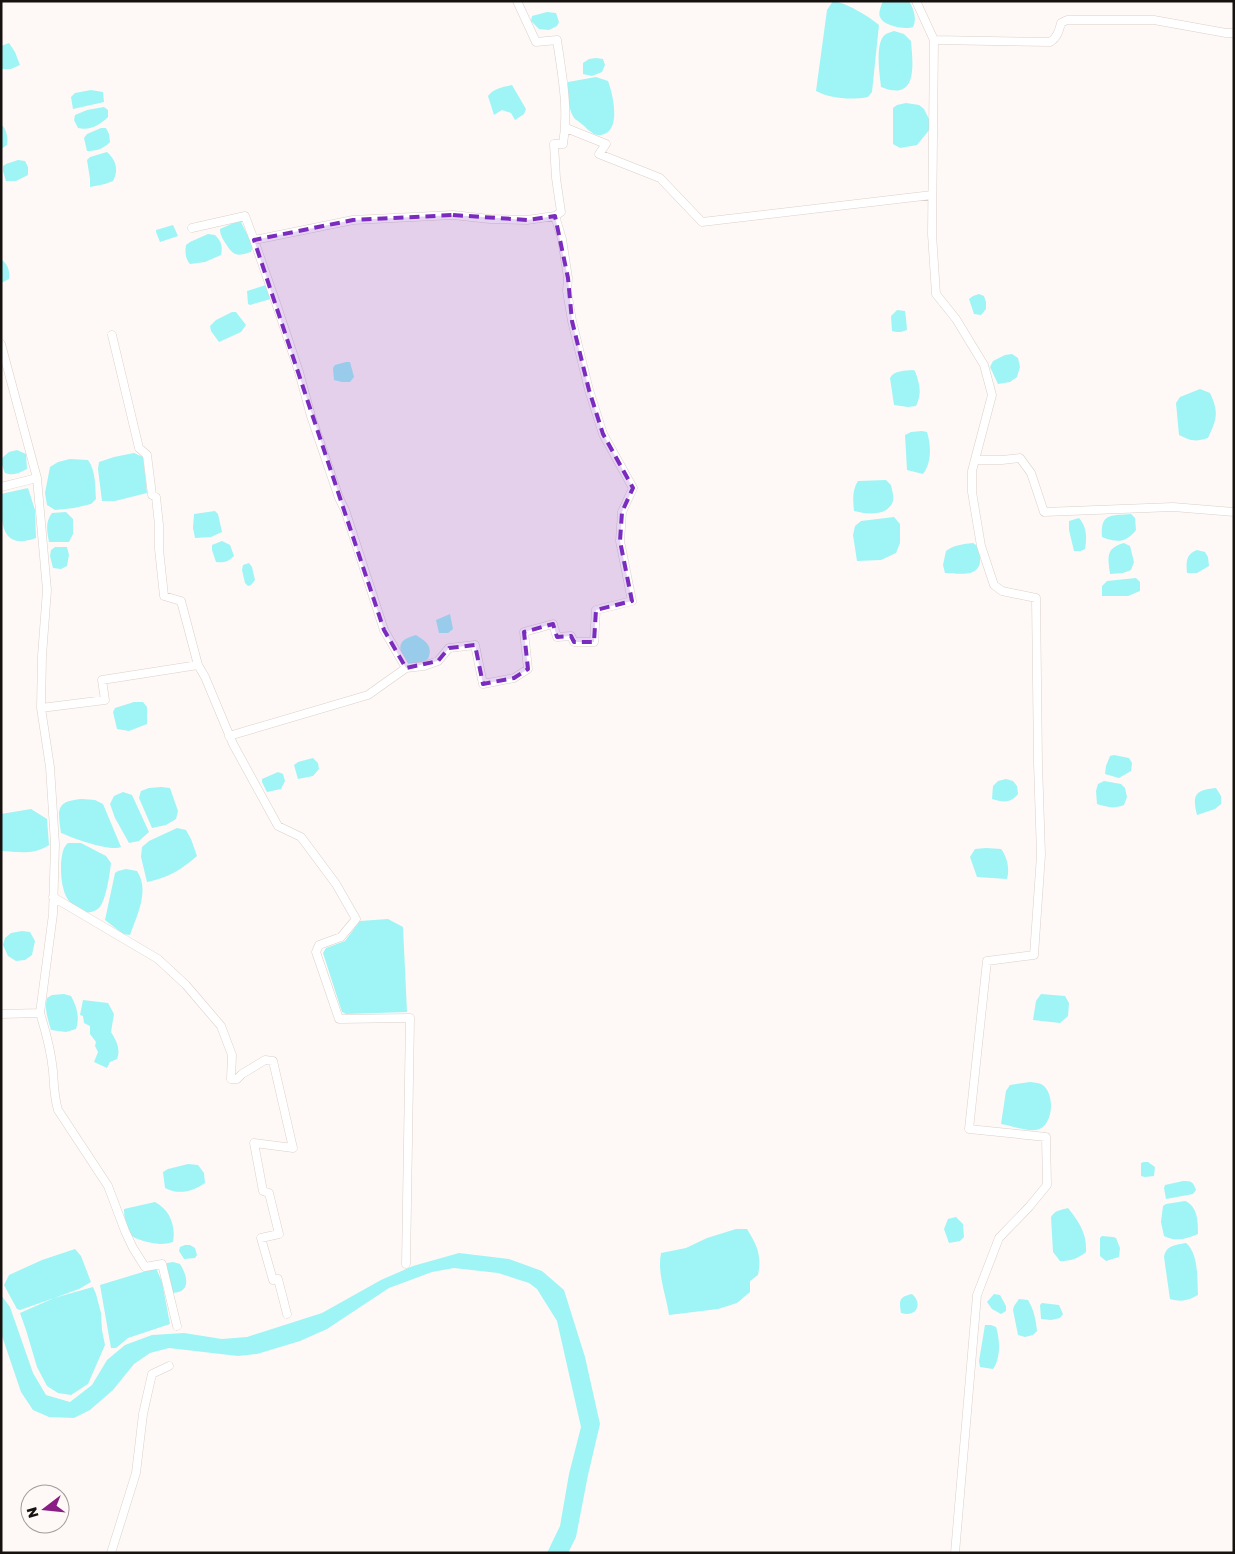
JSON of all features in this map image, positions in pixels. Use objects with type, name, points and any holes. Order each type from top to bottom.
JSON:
[{"type":"street","points":[[254,240],[353,220],[443,216],[527,220],[555,216],[561,212],[554,144],[563,144],[566,128],[566,98],[557,40],[536,42],[518,1]]},
{"type":"street","points":[[916,1],[934,40],[932,234],[936,294],[972,343],[984,365],[992,395],[972,471],[972,492],[981,546],[994,585],[1002,591],[1036,598],[1041,855],[1034,954],[987,961],[969,1129],[1046,1136],[1047,1185],[1029,1207],[998,1238],[977,1295],[955,1553]]},
{"type":"street","points":[[934,40],[1050,42],[1055,39],[1061,23],[1067,20],[1154,20],[1234,33]]},
{"type":"street","points":[[566,128],[606,144],[599,154],[660,178],[702,222],[932,195]]},
{"type":"street","points":[[192,228],[245,216],[299,372],[311,416],[339,498],[345,510],[384,630],[406,668]]},
{"type":"street","points":[[229,736],[368,695],[406,668],[424,666],[438,661],[449,648],[475,645],[483,684],[514,678],[528,669],[524,632],[553,624],[557,637],[571,636],[574,642],[594,642],[596,610],[632,601],[620,541],[622,512],[633,488],[603,434],[589,390],[572,321],[567,291],[567,268],[562,239],[555,216]]},
{"type":"street","points":[[112,335],[139,448],[147,455],[152,495],[156,497],[164,596],[181,601],[198,666],[205,677],[229,736],[278,826],[301,837],[336,884],[356,920],[341,938],[319,945],[316,952],[339,1019],[410,1018],[406,1264]]},
{"type":"street","points":[[1,344],[37,478],[47,590],[42,656],[41,708],[50,768],[55,844],[53,914],[40,1013],[47,1036],[54,1096],[58,1110],[108,1186],[126,1231],[145,1267],[162,1264],[178,1326]]},
{"type":"street","points":[[975,460],[1020,458],[1031,473],[1044,512],[1173,507],[1234,512]]},
{"type":"street","points":[[1,487],[37,478]]},
{"type":"street","points":[[41,708],[104,700],[102,680],[198,666]]},
{"type":"street","points":[[53,897],[158,959],[186,985],[221,1026],[232,1055],[231,1079],[237,1080],[242,1074],[265,1060],[273,1061],[293,1148],[254,1143],[263,1191],[269,1193],[279,1234],[261,1238],[273,1280],[278,1279],[287,1314]]},
{"type":"street","points":[[1,1014],[40,1013]]},
{"type":"street","points":[[111,1553],[136,1473],[143,1414],[152,1374],[169,1366]]},
{"type":"highlighted area","points":[[453,215],[527,220],[555,216],[568,278],[572,321],[589,390],[603,434],[633,488],[622,512],[620,541],[632,601],[596,610],[594,642],[574,642],[571,636],[557,637],[553,624],[524,632],[528,669],[514,678],[483,684],[475,645],[449,648],[438,661],[406,668],[384,630],[254,240],[353,220]]},
{"type":"water","points":[[833,1],[857,10],[879,25],[872,92],[868,97],[842,98],[828,96],[816,91],[827,10]]},
{"type":"water","points":[[883,1],[909,1],[914,14],[915,21],[913,27],[905,28],[885,23],[879,14]]},
{"type":"water","points":[[547,12],[556,13],[559,22],[557,26],[549,30],[539,29],[531,21],[532,16]]},
{"type":"water","points":[[894,31],[904,34],[911,41],[911,79],[902,90],[881,87],[880,44],[886,34]]},
{"type":"water","points":[[9,43],[20,65],[11,69],[1,69],[1,46]]},
{"type":"water","points":[[589,59],[603,59],[605,65],[602,72],[592,76],[583,74],[583,63]]},
{"type":"water","points":[[596,77],[608,81],[614,103],[612,127],[608,132],[601,135],[595,134],[575,119],[569,106],[568,96],[568,82]]},
{"type":"water","points":[[512,85],[526,109],[524,114],[515,120],[511,113],[502,110],[494,115],[488,96],[502,87]]},
{"type":"water","points":[[91,90],[103,92],[104,102],[73,109],[71,97],[75,93]]},
{"type":"water","points":[[906,103],[919,105],[924,109],[930,121],[930,129],[917,145],[900,148],[893,144],[893,108]]},
{"type":"water","points":[[104,107],[108,110],[108,117],[105,120],[91,128],[78,128],[74,120],[75,115],[87,110]]},
{"type":"water","points":[[1,126],[3,126],[7,135],[7,145],[1,149]]},
{"type":"water","points":[[101,128],[106,128],[110,142],[100,149],[87,151],[84,138],[87,134]]},
{"type":"water","points":[[107,152],[113,158],[116,165],[113,181],[90,187],[87,160],[90,157]]},
{"type":"water","points":[[18,160],[25,161],[28,167],[28,175],[16,181],[6,181],[3,166]]},
{"type":"water","points":[[238,221],[241,222],[253,246],[251,252],[239,255],[229,248],[222,237],[220,229]]},
{"type":"water","points":[[173,225],[178,236],[160,242],[156,230]]},
{"type":"water","points":[[208,234],[215,235],[219,239],[222,246],[221,255],[205,262],[190,264],[186,257],[186,245]]},
{"type":"water","points":[[1,259],[9,270],[9,279],[1,283]]},
{"type":"water","points":[[266,285],[271,299],[248,304],[247,291]]},
{"type":"water","points":[[979,294],[984,296],[986,302],[986,309],[981,315],[974,314],[969,299]]},
{"type":"water","points":[[897,310],[905,311],[907,330],[900,332],[892,331],[891,316]]},
{"type":"water","points":[[236,312],[246,325],[241,332],[219,342],[211,331],[210,326],[216,320]]},
{"type":"water","points":[[1012,354],[1018,358],[1020,367],[1017,377],[1010,382],[998,384],[990,367],[993,361]]},
{"type":"water","points":[[350,362],[354,377],[350,382],[334,380],[333,368],[335,365]]},
{"type":"water","points":[[915,371],[920,389],[916,406],[894,405],[890,378],[897,372]]},
{"type":"water","points":[[1200,389],[1210,393],[1215,405],[1216,416],[1208,438],[1200,440],[1187,439],[1179,435],[1176,403],[1180,397]]},
{"type":"water","points":[[911,432],[927,432],[930,448],[928,464],[923,474],[907,470],[905,435]]},
{"type":"water","points":[[17,450],[26,454],[27,469],[14,474],[5,473],[2,458],[9,452]]},
{"type":"water","points":[[134,453],[143,457],[147,493],[115,501],[102,501],[98,469],[99,462]]},
{"type":"water","points":[[70,459],[88,460],[91,464],[94,474],[96,499],[91,504],[55,510],[47,505],[45,493],[50,467],[58,462]]},
{"type":"water","points":[[886,480],[891,485],[893,501],[886,510],[876,513],[854,511],[853,499],[858,481]]},
{"type":"water","points":[[28,488],[35,510],[36,538],[24,541],[15,540],[9,537],[5,531],[1,514],[1,494]]},
{"type":"water","points":[[215,511],[218,514],[222,532],[211,537],[195,538],[193,528],[194,514]]},
{"type":"water","points":[[66,512],[73,519],[73,534],[69,542],[49,542],[47,527],[50,516],[52,513]]},
{"type":"water","points":[[1131,514],[1135,518],[1136,530],[1129,537],[1125,540],[1117,541],[1102,537],[1105,519]]},
{"type":"water","points":[[894,517],[900,524],[900,543],[896,553],[881,560],[857,561],[853,535],[855,526],[861,521]]},
{"type":"water","points":[[1079,518],[1085,529],[1086,545],[1085,549],[1081,551],[1074,551],[1069,521]]},
{"type":"water","points":[[222,541],[230,545],[234,556],[226,562],[216,562],[212,545]]},
{"type":"water","points":[[973,543],[978,547],[980,557],[980,564],[977,569],[973,572],[962,574],[945,573],[943,565],[946,551],[955,546]]},
{"type":"water","points":[[1124,543],[1130,546],[1134,562],[1131,570],[1110,574],[1109,554],[1118,545]]},
{"type":"water","points":[[55,547],[67,547],[69,555],[67,566],[61,569],[53,568],[50,556],[51,550]]},
{"type":"water","points":[[1197,550],[1205,552],[1208,557],[1209,566],[1197,573],[1187,573],[1189,556]]},
{"type":"water","points":[[249,563],[255,580],[248,586],[245,583],[242,570],[243,565]]},
{"type":"water","points":[[1136,578],[1140,582],[1140,591],[1128,596],[1102,596],[1102,586],[1107,581]]},
{"type":"water","points":[[450,614],[453,629],[448,633],[439,633],[436,620]]},
{"type":"water","points":[[416,635],[428,645],[430,651],[428,659],[414,665],[405,663],[400,648],[402,642]]},
{"type":"water","points":[[134,702],[143,702],[147,707],[147,724],[129,731],[117,729],[113,712],[115,708]]},
{"type":"water","points":[[1110,756],[1129,758],[1132,763],[1131,771],[1119,778],[1105,774]]},
{"type":"water","points":[[313,758],[318,763],[319,769],[313,776],[298,779],[294,765]]},
{"type":"water","points":[[278,772],[283,774],[285,781],[281,789],[267,792],[262,779]]},
{"type":"water","points":[[1006,779],[1013,781],[1017,786],[1018,794],[1006,801],[992,799],[993,786],[998,781]]},
{"type":"water","points":[[1104,781],[1121,784],[1125,788],[1127,797],[1124,805],[1110,807],[1097,804],[1096,791],[1098,784]]},
{"type":"water","points":[[161,787],[170,788],[178,811],[176,819],[166,825],[152,828],[139,798],[141,791]]},
{"type":"water","points":[[1216,788],[1221,796],[1221,804],[1215,809],[1197,815],[1195,798],[1199,792]]},
{"type":"water","points":[[123,792],[132,795],[149,832],[139,841],[129,843],[115,818],[110,804],[114,796]]},
{"type":"water","points":[[82,799],[95,800],[103,804],[121,847],[109,848],[100,846],[61,833],[60,808],[67,802]]},
{"type":"water","points":[[31,809],[47,819],[49,845],[32,852],[1,851],[1,814]]},
{"type":"water","points":[[177,828],[186,830],[197,856],[174,872],[147,882],[141,857],[142,847],[149,841]]},
{"type":"water","points":[[68,843],[81,843],[106,856],[111,863],[104,899],[99,908],[94,911],[83,912],[73,906],[64,891],[61,864],[63,850]]},
{"type":"water","points":[[975,849],[1001,849],[1008,867],[1007,879],[977,877],[970,857]]},
{"type":"water","points":[[126,869],[137,871],[141,878],[142,886],[141,903],[130,935],[123,934],[105,920],[115,873]]},
{"type":"water","points":[[388,919],[403,927],[407,1012],[346,1014],[342,1012],[323,953],[326,948],[345,941],[360,921]]},
{"type":"water","points":[[30,932],[35,941],[32,955],[25,960],[16,961],[8,956],[3,945],[5,938],[11,933]]},
{"type":"water","points":[[64,994],[71,996],[76,1008],[78,1020],[76,1029],[66,1032],[51,1030],[46,1010],[47,998],[52,995]]},
{"type":"water","points":[[1041,994],[1065,996],[1069,1003],[1068,1016],[1060,1023],[1033,1020],[1036,1001]]},
{"type":"water","points":[[83,1000],[108,1003],[114,1014],[111,1032],[115,1038],[118,1055],[117,1059],[110,1062],[107,1068],[94,1062],[98,1052],[95,1046],[96,1042],[90,1034],[90,1026],[84,1023],[83,1016],[80,1015]]},
{"type":"water","points":[[1030,1082],[1041,1084],[1049,1094],[1051,1109],[1046,1123],[1036,1130],[1001,1124],[1006,1091],[1010,1085]]},
{"type":"water","points":[[1148,1162],[1155,1167],[1154,1176],[1141,1176],[1141,1163]]},
{"type":"water","points":[[188,1164],[198,1165],[204,1173],[205,1183],[185,1192],[165,1188],[163,1172]]},
{"type":"water","points":[[1183,1181],[1193,1183],[1196,1190],[1193,1194],[1166,1199],[1165,1185]]},
{"type":"water","points":[[1185,1201],[1195,1211],[1198,1234],[1181,1239],[1172,1239],[1164,1236],[1161,1222],[1163,1206]]},
{"type":"water","points":[[155,1202],[165,1209],[171,1219],[174,1230],[173,1242],[161,1244],[137,1239],[131,1235],[128,1229],[124,1209]]},
{"type":"water","points":[[1068,1208],[1082,1228],[1086,1252],[1074,1259],[1060,1261],[1053,1252],[1051,1217],[1056,1212]]},
{"type":"water","points":[[956,1217],[963,1224],[964,1237],[960,1241],[949,1243],[944,1229],[948,1219]]},
{"type":"water","points":[[736,1229],[747,1229],[758,1250],[758,1275],[750,1281],[750,1292],[737,1303],[718,1309],[669,1315],[660,1269],[661,1253],[686,1248],[707,1238]]},
{"type":"water","points":[[1102,1236],[1116,1238],[1120,1248],[1119,1257],[1106,1261],[1100,1256],[1100,1238]]},
{"type":"water","points":[[1186,1243],[1195,1260],[1198,1295],[1184,1300],[1170,1299],[1165,1253],[1172,1246]]},
{"type":"water","points":[[185,1245],[195,1248],[197,1255],[195,1258],[184,1259],[179,1251],[180,1247]]},
{"type":"water","points":[[75,1249],[81,1256],[91,1282],[79,1289],[20,1310],[17,1309],[4,1285],[9,1275],[42,1260]]},
{"type":"water","points":[[459,1253],[509,1259],[542,1271],[564,1290],[585,1357],[600,1424],[576,1537],[568,1553],[547,1553],[560,1526],[569,1474],[581,1427],[557,1321],[537,1289],[529,1283],[498,1273],[454,1268],[432,1272],[389,1288],[327,1329],[300,1341],[257,1354],[238,1356],[169,1348],[150,1353],[134,1364],[113,1390],[90,1410],[74,1418],[49,1417],[33,1410],[21,1392],[1,1333],[1,1295],[10,1307],[33,1373],[46,1395],[70,1402],[92,1385],[107,1360],[125,1345],[152,1335],[184,1333],[222,1339],[247,1337],[322,1313],[381,1280],[413,1266]]},
{"type":"water","points":[[167,1263],[180,1264],[185,1273],[186,1282],[183,1290],[173,1293],[165,1269]]},
{"type":"water","points":[[156,1268],[162,1282],[170,1324],[128,1338],[116,1348],[111,1348],[100,1285]]},
{"type":"water","points":[[93,1287],[101,1313],[105,1345],[88,1384],[71,1395],[58,1393],[47,1386],[37,1367],[20,1313],[54,1298]]},
{"type":"water","points":[[912,1294],[917,1301],[917,1309],[907,1314],[901,1313],[900,1305],[902,1298]]},
{"type":"water","points":[[994,1294],[1000,1295],[1006,1306],[1006,1311],[1001,1314],[992,1309],[987,1302]]},
{"type":"water","points":[[1019,1299],[1028,1300],[1032,1308],[1037,1331],[1033,1335],[1025,1337],[1018,1335],[1013,1310]]},
{"type":"water","points":[[1042,1303],[1059,1305],[1063,1314],[1060,1318],[1051,1320],[1041,1319],[1040,1305]]},
{"type":"water","points":[[985,1325],[996,1327],[998,1337],[999,1354],[993,1369],[980,1367],[979,1361]]}]
